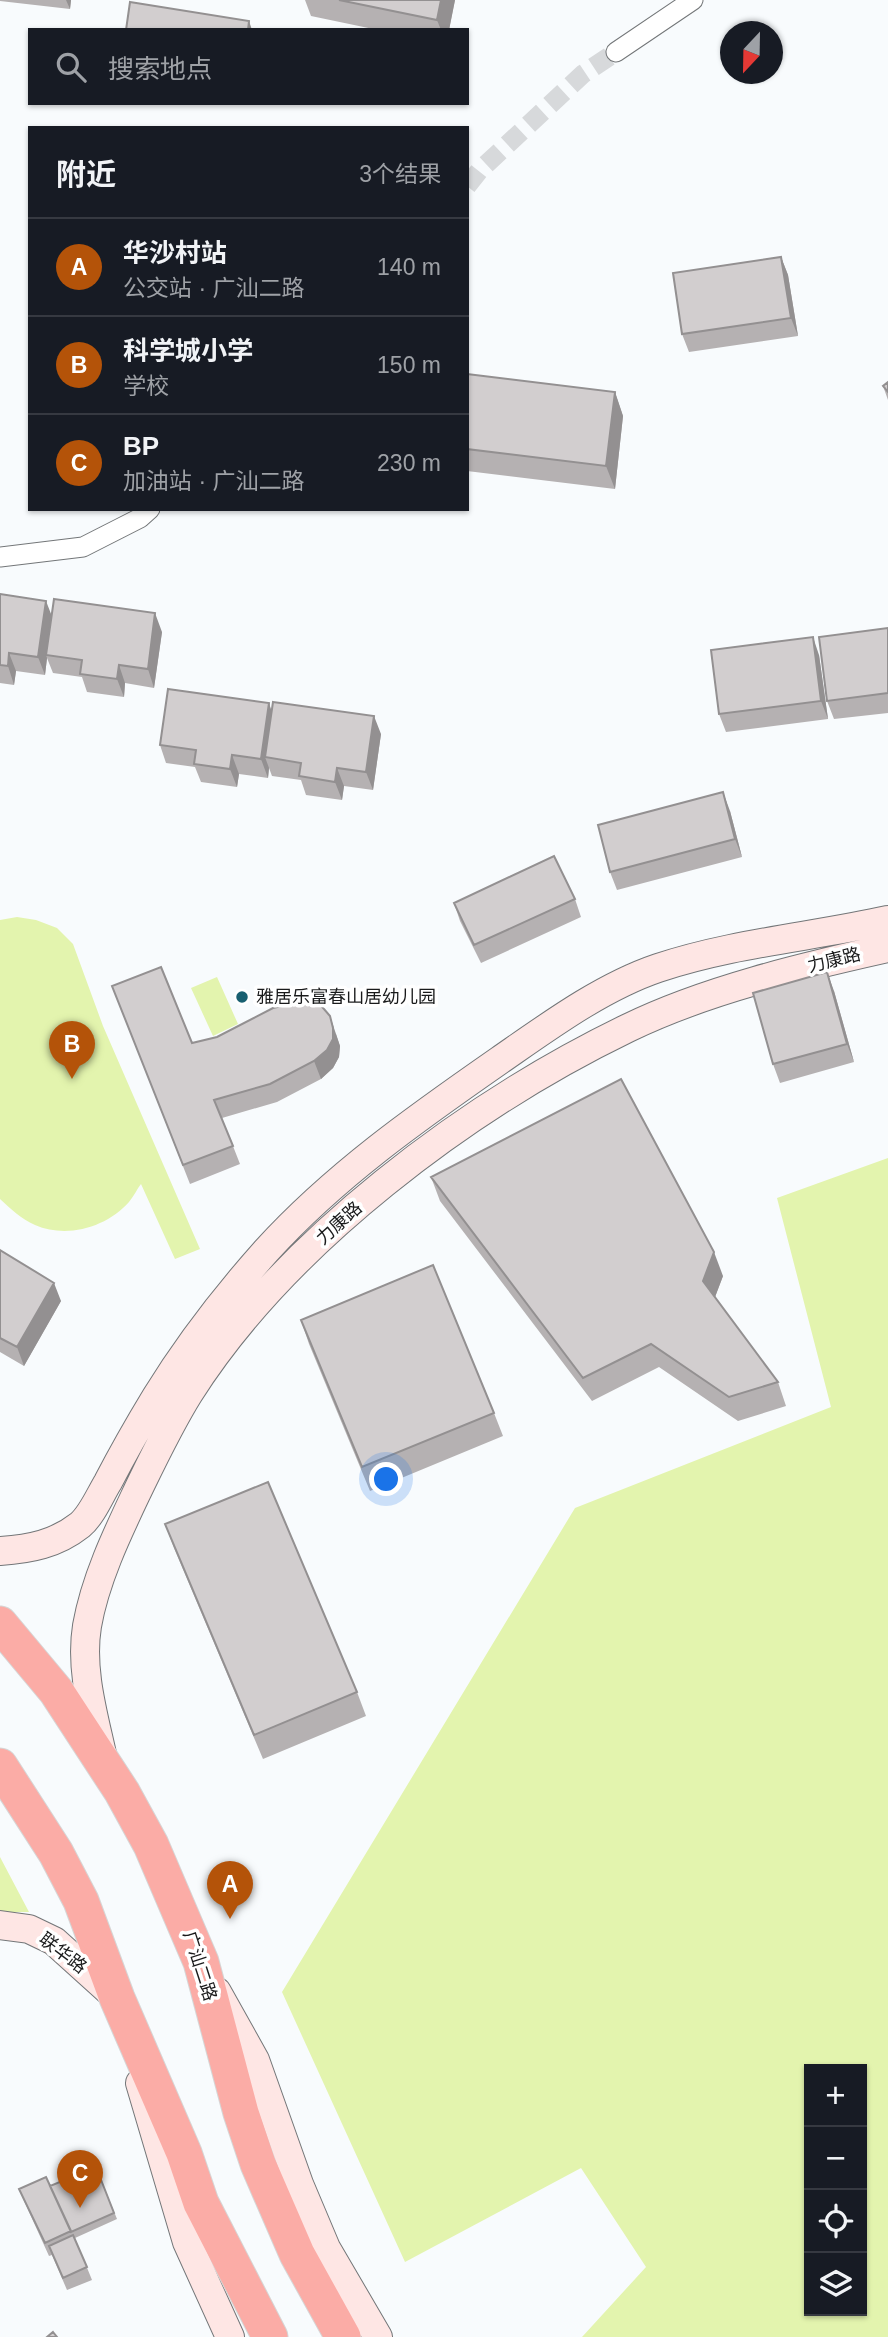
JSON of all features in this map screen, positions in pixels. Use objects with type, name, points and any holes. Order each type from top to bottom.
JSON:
[{"type":"highway","name":"广汕二路","points":[[0,1624],[56,1691],[104,1764],[151,1845],[201,1962],[241,2113],[258,2164],[297,2254],[343,2337]]},
{"type":"highway","points":[[0,1766],[56,1853],[81,1901],[117,1997],[184,2152],[201,2203],[270,2337]]},
{"type":"street","points":[[616,52],[693,0]]},
{"type":"street","points":[[0,557],[83,547],[140,518],[148,511]]},
{"type":"street","name":"力康路","points":[[0,1551],[31,1549],[57,1539],[82,1523],[155,1398],[222,1302],[275,1241],[323,1195],[397,1133],[456,1091],[525,1042],[589,1002],[655,969],[730,950],[888,920]]},
{"type":"street","name":"力康路","points":[[104,1764],[89,1695],[85,1653],[87,1625],[99,1582],[148,1470],[189,1393],[220,1349],[258,1303],[299,1260],[364,1200],[419,1156],[485,1111],[587,1049],[631,1026],[691,1003],[795,970],[888,947]]},
{"type":"street","name":"联华路","points":[[0,1924],[29,1929],[54,1941],[117,1997]]},
{"type":"street","points":[[201,1962],[255,2060],[299,2184],[326,2248],[378,2337]]},
{"type":"street","points":[[117,1997],[187,2242],[230,2337]]},
{"type":"green space","points":[[17,917],[36,920],[57,928],[73,944],[103,1026],[200,1249],[175,1259],[141,1184],[129,1202],[110,1218],[86,1228],[73,1230],[60,1231],[35,1225],[0,1199],[0,920]]},
{"type":"green space","points":[[217,977],[238,1024],[213,1036],[191,988]]},
{"type":"green space","points":[[888,1158],[888,2337],[582,2337],[646,2267],[581,2168],[405,2262],[282,1992],[575,1508],[831,1407],[777,1198]]},
{"type":"green space","points":[[0,1857],[29,1912],[0,1912]]},
{"type":"building","points":[[339,0],[441,0],[437,20]]},
{"type":"building","points":[[130,2],[249,21],[248,28],[126,28]]},
{"type":"building","points":[[781,257],[791,318],[682,334],[673,273]]},
{"type":"building","points":[[469,374],[615,392],[606,466],[469,449]]},
{"type":"building","points":[[0,594],[46,601],[38,657],[9,653],[8,666],[0,665]]},
{"type":"building","points":[[54,599],[155,613],[148,669],[119,665],[117,679],[80,674],[82,660],[46,655]]},
{"type":"building","points":[[888,628],[888,693],[827,701],[819,637]]},
{"type":"building","points":[[813,637],[821,701],[719,714],[711,650]]},
{"type":"building","points":[[168,689],[269,703],[261,759],[232,755],[230,769],[194,764],[196,750],[160,745]]},
{"type":"building","points":[[273,702],[374,716],[366,772],[337,768],[335,782],[299,776],[301,763],[265,757]]},
{"type":"building","points":[[723,792],[735,839],[610,872],[598,825]]},
{"type":"building","points":[[554,856],[575,899],[474,945],[454,903]]},
{"type":"building","points":[[161,967],[192,1043],[217,1037],[273,1008],[296,1003],[318,1002],[330,1016],[333,1028],[333,1039],[327,1050],[314,1061],[270,1084],[214,1100],[233,1146],[183,1165],[112,986]]},
{"type":"building","points":[[827,972],[847,1044],[773,1064],[753,993]]},
{"type":"building","points":[[621,1079],[714,1252],[703,1281],[778,1382],[729,1397],[651,1344],[583,1378],[431,1177]]},
{"type":"building","points":[[0,1250],[54,1283],[17,1347],[0,1338]]},
{"type":"building","points":[[433,1265],[494,1413],[362,1467],[301,1320]]},
{"type":"building","points":[[268,1482],[357,1692],[254,1735],[165,1524]]},
{"type":"building","points":[[96,2167],[114,2213],[71,2232],[50,2186]]},
{"type":"building","points":[[46,2177],[71,2231],[45,2243],[19,2189]]},
{"type":"building","points":[[73,2235],[87,2267],[63,2278],[49,2246]]},
{"type":"tunnel","points":[[469,184],[583,74],[616,52]]},
{"type":"place","name":"雅居乐富春山居幼儿园","points":[[242,997]]},
{"type":"place","name":"科学城小学","points":[[72,1079]]},
{"type":"place","name":"华沙村站","points":[[230,1919]]},
{"type":"place","name":"BP","points":[[80,2208]]}]
